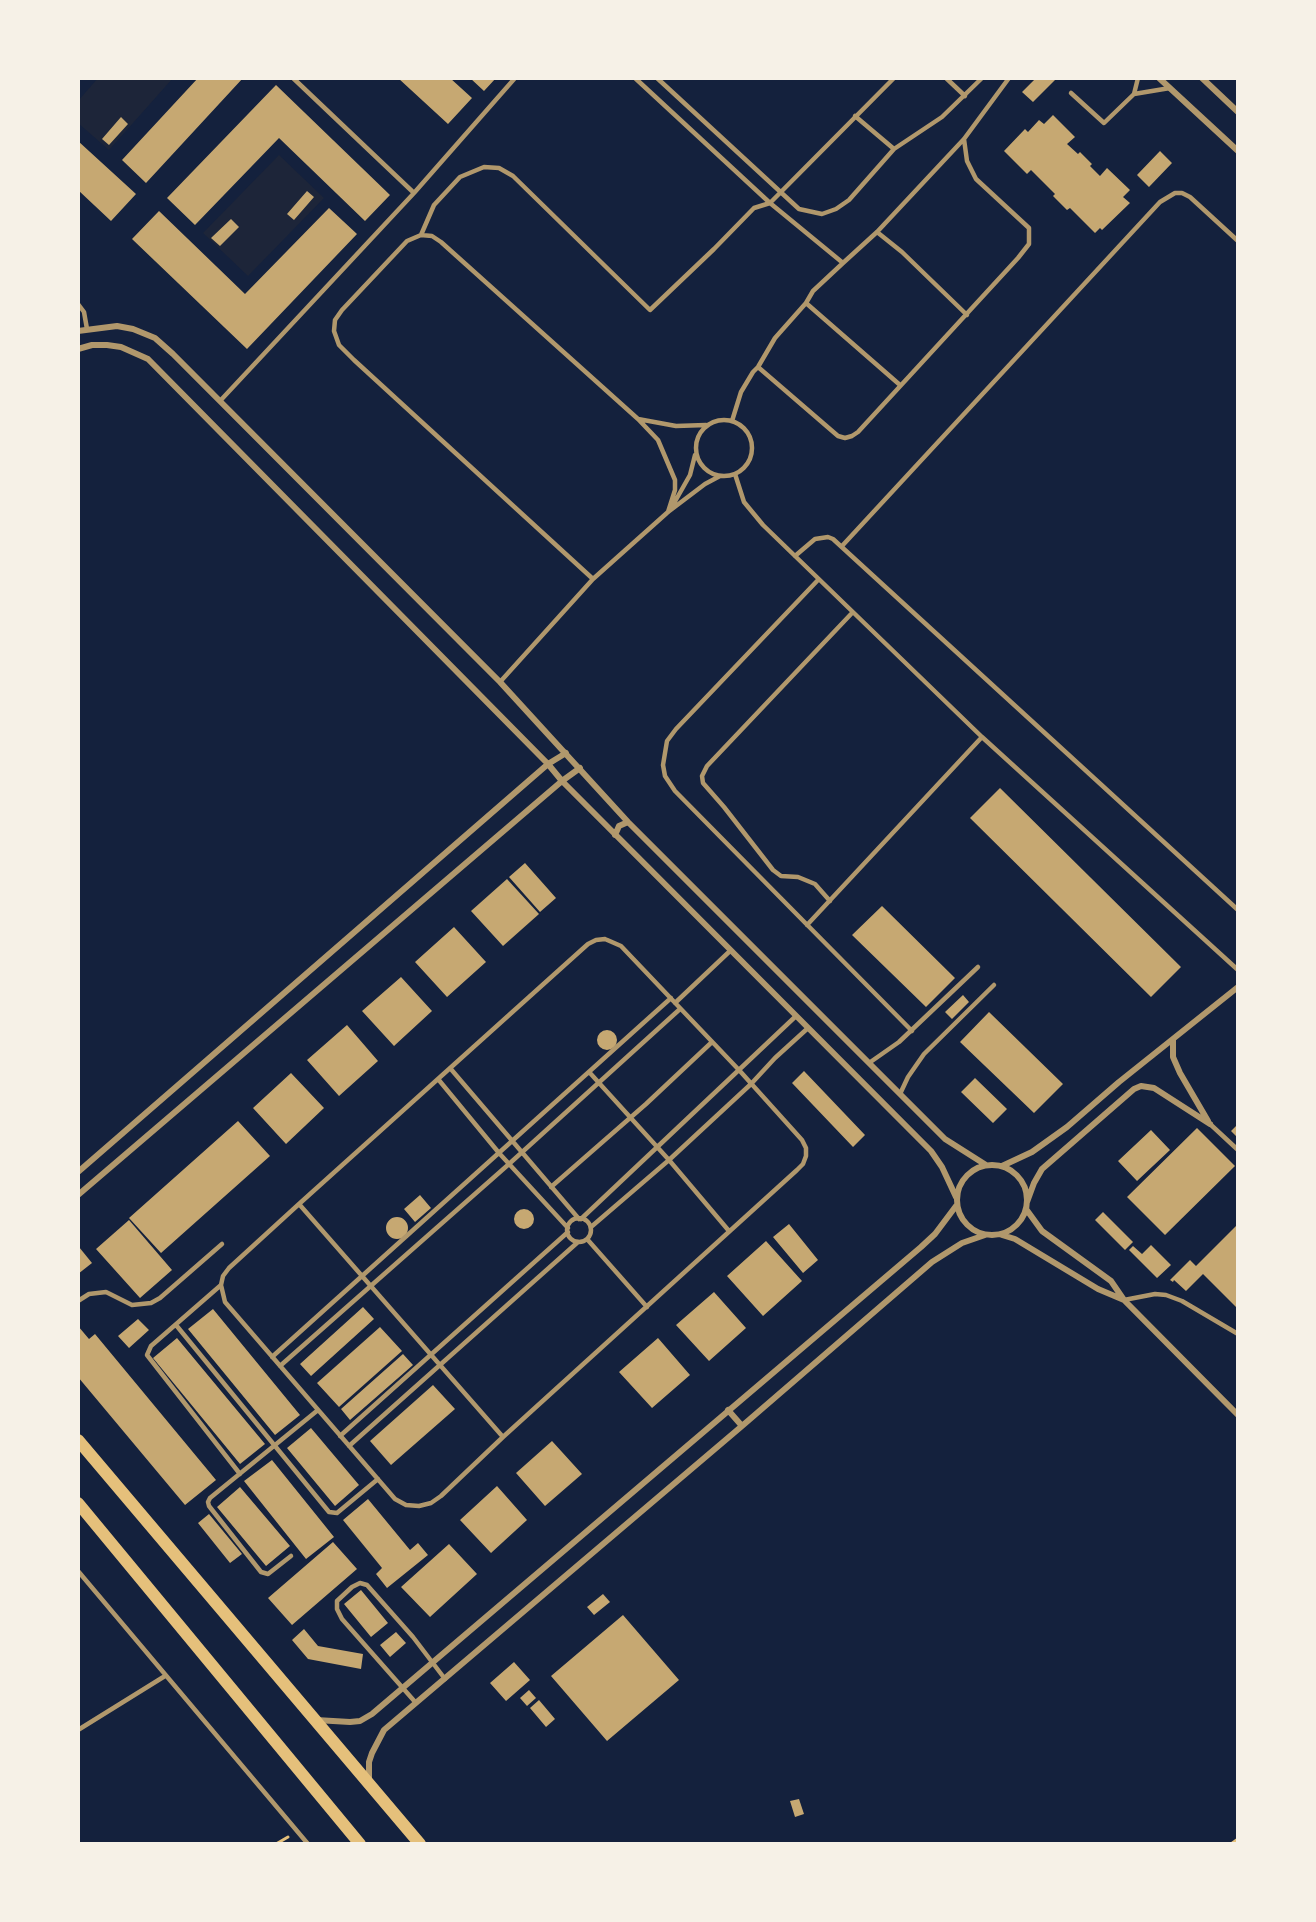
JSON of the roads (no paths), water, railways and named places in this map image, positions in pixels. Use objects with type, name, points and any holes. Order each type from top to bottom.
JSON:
[{"type":"main road","points":[[78,1440],[420,1844]]},
{"type":"main road","points":[[78,1503],[360,1844]]},
{"type":"street","points":[[1159,78],[1238,152]]},
{"type":"street","points":[[1202,78],[1238,112]]},
{"type":"street","points":[[78,331],[117,326],[133,329],[155,338],[500,682],[628,822],[945,1140],[986,1165]]},
{"type":"street","points":[[78,349],[92,345],[107,345],[121,347],[148,359],[548,764],[562,782],[931,1151],[942,1167],[956,1197]]},
{"type":"street","points":[[78,1172],[548,764],[566,753]]},
{"type":"street","points":[[78,1195],[580,768]]},
{"type":"street","points":[[615,835],[619,826],[628,822]]},
{"type":"street","points":[[1002,1166],[1032,1152],[1067,1128],[1119,1082],[1238,987]]},
{"type":"street","points":[[1173,1040],[1173,1057],[1180,1073],[1210,1124]]},
{"type":"street","points":[[1001,1234],[1020,1222],[1034,1183],[1042,1169],[1134,1089],[1141,1086],[1154,1088],[1210,1124]]},
{"type":"street","points":[[985,1235],[966,1225],[956,1206],[956,1197],[961,1182],[972,1171],[986,1165],[1002,1166],[1011,1170],[1023,1184],[1027,1205],[1042,1231],[1111,1281],[1124,1300],[1238,1415]]},
{"type":"street","points":[[315,1720],[337,1722],[360,1720],[372,1714],[921,1247],[956,1206]]},
{"type":"street","points":[[369,1784],[369,1762],[376,1742],[384,1730],[932,1262],[962,1244],[985,1235],[1001,1234],[1015,1239],[1098,1289],[1124,1300]]},
{"type":"street","points":[[728,1410],[742,1426]]},
{"type":"lane","points":[[293,78],[414,193]]},
{"type":"lane","points":[[220,401],[414,193],[515,78]]},
{"type":"lane","points":[[635,78],[770,203],[843,263]]},
{"type":"lane","points":[[657,78],[799,209],[822,214],[836,209],[849,200],[894,149],[942,117],[982,78]]},
{"type":"lane","points":[[421,235],[434,205],[460,177],[484,166],[499,168],[513,176],[650,310],[754,208],[770,203],[894,78]]},
{"type":"lane","points":[[946,78],[965,96]]},
{"type":"lane","points":[[732,421],[741,392],[775,338],[806,303],[813,291],[878,232],[964,139],[1009,78]]},
{"type":"lane","points":[[1071,93],[1104,123],[1134,94],[1138,78]]},
{"type":"lane","points":[[1134,94],[1170,88]]},
{"type":"lane","points":[[855,116],[894,149]]},
{"type":"lane","points":[[758,367],[830,430],[845,438],[858,432],[967,315],[1018,258],[1029,244],[1030,237],[1029,228],[976,179],[967,161],[964,139]]},
{"type":"lane","points":[[842,546],[1160,202],[1175,193],[1182,193],[1190,197],[1238,241]]},
{"type":"lane","points":[[878,232],[967,315]]},
{"type":"lane","points":[[593,579],[339,345],[334,332],[336,320],[342,310],[406,241],[421,235],[432,236],[441,242],[638,419],[658,440],[675,480],[675,490],[668,512]]},
{"type":"lane","points":[[806,303],[900,385]]},
{"type":"lane","points":[[78,304],[84,312],[87,329]]},
{"type":"lane","points":[[638,419],[676,426],[706,425]]},
{"type":"lane","points":[[500,682],[593,579],[668,512],[705,484],[720,476],[735,474],[748,463],[752,443],[747,430],[742,425],[723,419],[706,425],[698,435],[695,445],[699,463],[705,469],[720,476]]},
{"type":"lane","points":[[668,512],[690,475],[696,454]]},
{"type":"lane","points":[[735,474],[744,502],[763,525],[818,580],[982,737],[1238,970]]},
{"type":"lane","points":[[795,556],[809,543],[820,537],[833,538],[1238,910]]},
{"type":"lane","points":[[818,580],[676,729],[667,741],[663,765],[665,776],[675,791],[912,1031]]},
{"type":"lane","points":[[830,901],[815,884],[798,877],[782,876],[773,870],[724,807],[702,783],[702,776],[707,766],[852,613]]},
{"type":"lane","points":[[807,926],[982,737]]},
{"type":"lane","points":[[605,939],[621,946],[680,1010],[712,1041],[802,1140],[806,1148],[803,1164],[441,1496],[431,1503],[419,1506],[406,1505],[395,1499],[225,1302],[221,1285],[223,1276],[299,1204],[588,944],[605,939]]},
{"type":"lane","points":[[272,1357],[499,1153],[730,951]]},
{"type":"lane","points":[[869,1064],[912,1031],[978,967]]},
{"type":"lane","points":[[900,1094],[908,1077],[924,1054],[994,985]]},
{"type":"lane","points":[[280,1366],[680,1010]]},
{"type":"lane","points":[[340,1436],[568,1230],[572,1221],[580,1219],[796,1016]]},
{"type":"lane","points":[[349,1446],[578,1242],[587,1239],[591,1227],[669,1160],[808,1028]]},
{"type":"lane","points":[[551,1187],[646,1104],[712,1041]]},
{"type":"lane","points":[[450,1068],[551,1187],[580,1219],[587,1221],[591,1227]]},
{"type":"lane","points":[[590,1073],[669,1160],[729,1231]]},
{"type":"lane","points":[[438,1079],[499,1153],[568,1230],[571,1238],[578,1242]]},
{"type":"lane","points":[[1210,1124],[1238,1150]]},
{"type":"lane","points":[[299,1204],[363,1274],[503,1437]]},
{"type":"lane","points":[[587,1239],[647,1307]]},
{"type":"lane","points":[[78,1301],[89,1294],[106,1292],[132,1305],[151,1304],[222,1244]]},
{"type":"lane","points":[[221,1285],[151,1346],[147,1353],[149,1360],[240,1474]]},
{"type":"lane","points":[[1124,1300],[1155,1294],[1166,1295],[1182,1301],[1238,1334]]},
{"type":"lane","points":[[176,1325],[331,1513],[339,1511],[378,1479]]},
{"type":"lane","points":[[291,1556],[268,1574],[261,1572],[209,1506],[210,1498],[318,1410]]},
{"type":"lane","points":[[78,1571],[308,1844]]},
{"type":"lane","points":[[416,1703],[342,1618],[337,1609],[337,1600],[352,1587],[360,1582],[367,1585],[413,1637],[445,1679]]},
{"type":"lane","points":[[78,1730],[165,1676]]}]
